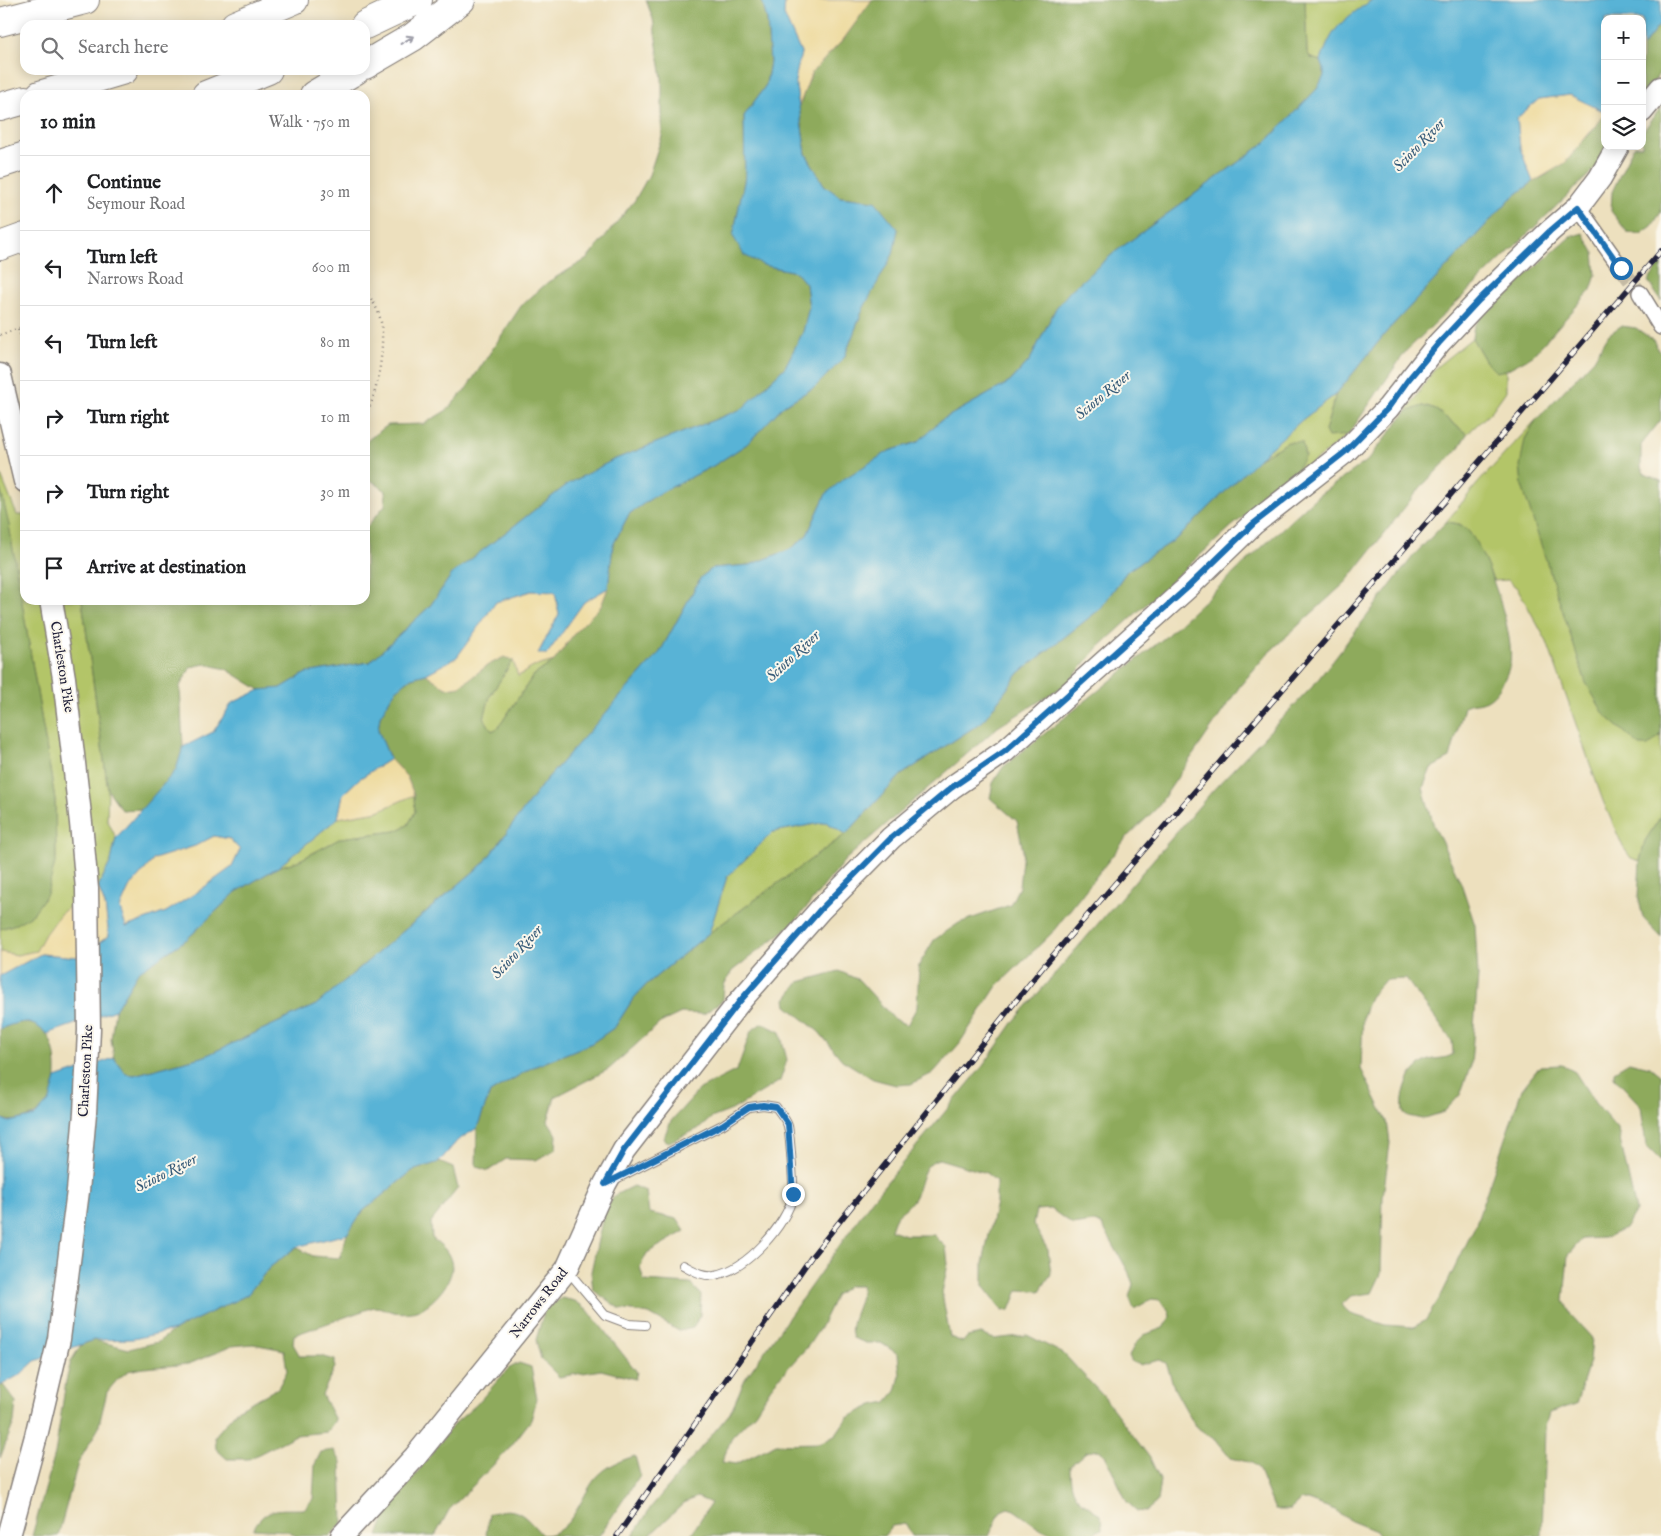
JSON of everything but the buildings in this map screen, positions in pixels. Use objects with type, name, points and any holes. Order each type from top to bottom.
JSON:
[{"type":"highway","points":[[0,22],[85,0]]},
{"type":"highway","points":[[247,20],[294,0]]},
{"type":"highway","points":[[370,23],[418,0]]},
{"type":"highway","points":[[370,62],[412,37],[461,0]]},
{"type":"highway","points":[[57,90],[107,75]]},
{"type":"highway","points":[[218,90],[256,75]]},
{"type":"highway","points":[[322,90],[348,75]]},
{"type":"highway","points":[[0,107],[20,101]]},
{"type":"highway","points":[[0,246],[20,239]]},
{"type":"street","points":[[1646,105],[1661,88]]},
{"type":"street","name":"Narrows Road","points":[[342,1536],[415,1457],[567,1270],[605,1184],[624,1150],[740,1001],[820,910],[891,838],[951,788],[1005,751],[1187,588],[1253,524],[1345,452],[1388,408],[1408,380],[1439,343],[1479,300],[1550,231],[1578,207],[1600,178],[1616,150]]},
{"type":"street","points":[[1578,207],[1621,268]]},
{"type":"street","points":[[1640,293],[1661,327]]},
{"type":"street","points":[[2,386],[20,460]]},
{"type":"street","name":"Charleston Pike","points":[[9,1536],[36,1436],[58,1339],[79,1182],[89,1030],[87,889],[66,687],[52,605]]},
{"type":"lane","points":[[605,1184],[722,1125],[749,1107],[763,1105],[776,1107],[788,1124],[793,1194],[789,1207],[778,1228],[745,1261],[727,1271],[714,1275],[699,1274],[683,1265]]},
{"type":"lane","points":[[567,1270],[605,1314],[629,1324],[645,1325]]},
{"type":"path","points":[[370,296],[381,321],[382,345],[376,391],[370,408]]},
{"type":"path","points":[[0,335],[18,329],[20,334]]},
{"type":"green space","points":[[646,0],[762,0],[767,20],[770,62],[766,85],[744,116],[745,177],[733,236],[763,265],[796,272],[806,284],[809,307],[803,332],[785,367],[742,409],[613,460],[568,484],[452,574],[430,606],[370,662],[306,673],[281,688],[267,690],[260,690],[226,669],[205,664],[191,667],[180,686],[183,747],[176,770],[142,809],[122,810],[108,790],[83,605],[370,605],[370,523],[385,505],[386,491],[370,480],[370,438],[388,425],[424,424],[447,410],[466,389],[521,306],[548,282],[587,259],[635,200],[649,175],[662,136],[662,79],[653,19]]},
{"type":"green space","points":[[872,0],[1305,0],[1307,52],[1311,58],[1321,61],[1324,77],[1317,89],[1266,142],[1115,252],[1056,308],[1030,360],[1010,382],[940,421],[918,442],[889,451],[826,494],[807,535],[791,549],[750,565],[713,568],[701,577],[660,652],[545,781],[484,863],[316,1005],[205,1056],[134,1075],[126,1074],[114,1058],[111,1039],[115,1010],[138,972],[187,939],[236,892],[278,867],[298,861],[341,838],[396,831],[408,825],[415,812],[414,795],[407,777],[390,759],[378,730],[380,716],[395,691],[411,678],[426,674],[446,688],[460,686],[488,665],[504,657],[513,660],[490,696],[484,718],[492,731],[498,728],[533,676],[554,661],[576,631],[601,606],[608,588],[613,545],[629,514],[656,495],[713,466],[747,444],[784,405],[815,387],[844,358],[863,309],[875,201],[840,197],[824,185],[806,154],[799,106],[812,72],[843,40]]},
{"type":"green space","points":[[1305,0],[1372,0],[1340,25],[1330,39],[1321,61],[1311,58],[1307,52]]},
{"type":"green space","points":[[1661,23],[1661,71],[1646,93],[1646,60],[1646,42]]},
{"type":"green space","points":[[1661,107],[1661,212],[1652,226],[1641,234],[1627,232],[1611,211],[1612,192],[1632,150],[1646,150],[1646,128]]},
{"type":"green space","points":[[1601,119],[1601,150],[1608,150],[1597,167],[1406,351],[1348,435],[1328,437],[1325,431],[1336,394],[1388,330],[1510,199],[1533,182],[1548,174],[1589,135]]},
{"type":"green space","points":[[1583,233],[1594,252],[1596,275],[1591,290],[1532,356],[1506,370],[1496,372],[1486,362],[1472,338],[1474,326],[1486,310],[1570,237]]},
{"type":"green space","points":[[1661,264],[1661,301],[1648,281]]},
{"type":"green space","points":[[1621,326],[1636,328],[1653,340],[1661,354],[1661,420],[1641,445],[1641,468],[1645,474],[1661,481],[1661,731],[1659,737],[1648,746],[1640,746],[1604,714],[1586,683],[1522,486],[1520,466],[1525,439],[1536,420],[1594,359],[1609,334]]},
{"type":"green space","points":[[1472,338],[1486,362],[1496,371],[1506,370],[1506,391],[1491,412],[1467,434],[1436,410],[1423,406],[1406,412],[1435,368]]},
{"type":"green space","points":[[1336,394],[1325,431],[1348,435],[1290,480],[1304,456],[1288,442],[1258,459],[1302,420]]},
{"type":"green space","points":[[1423,406],[1436,410],[1467,434],[1458,449],[1420,488],[1346,582],[1266,655],[1240,686],[1156,809],[1127,837],[1051,934],[997,986],[959,1044],[933,1073],[911,1084],[896,1085],[873,1079],[842,1060],[819,1032],[787,1006],[786,999],[799,982],[839,971],[859,980],[894,1019],[907,1025],[917,1007],[919,965],[934,940],[959,923],[1010,905],[1019,887],[1023,851],[1017,821],[990,798],[993,783],[1003,767],[1164,638],[1315,498],[1367,461],[1406,412]]},
{"type":"green space","points":[[1536,420],[1525,439],[1659,737],[1661,731],[1661,816],[1645,841],[1640,861],[1631,858],[1623,847],[1603,801],[1547,642],[1518,589],[1508,580],[1494,581],[1469,532],[1460,524],[1446,522],[1478,483]]},
{"type":"green space","points":[[1288,442],[1302,442],[1305,456],[1290,480],[1232,526],[1099,647],[1067,684],[998,727],[845,860],[793,924],[732,971],[724,985],[723,1000],[704,1014],[681,1013],[660,1023],[609,1069],[555,1097],[548,1121],[557,1135],[556,1149],[536,1160],[506,1159],[488,1171],[476,1166],[477,1128],[490,1093],[531,1068],[592,1043],[615,1027],[633,999],[647,984],[709,933],[846,834],[901,775],[982,722],[1019,673],[1100,609],[1127,571],[1179,537],[1258,459]]},
{"type":"green space","points":[[0,473],[17,515],[20,515],[20,591],[9,526],[0,487]]},
{"type":"green space","points":[[0,487],[9,525],[20,591],[20,605],[22,605],[55,799],[56,859],[47,894],[32,915],[16,924],[0,929]]},
{"type":"green space","points":[[1446,522],[1462,526],[1470,533],[1485,560],[1492,578],[1505,619],[1511,655],[1505,678],[1495,694],[1491,698],[1464,707],[1450,758],[1431,768],[1423,788],[1434,826],[1461,883],[1475,925],[1478,976],[1471,1065],[1460,1095],[1444,1112],[1422,1119],[1408,1116],[1403,1112],[1403,1097],[1411,1076],[1420,1065],[1427,1061],[1453,1054],[1452,1041],[1406,979],[1385,980],[1370,997],[1363,1016],[1361,1069],[1387,1121],[1390,1143],[1383,1197],[1381,1274],[1372,1293],[1351,1296],[1341,1305],[1351,1314],[1385,1325],[1413,1327],[1425,1321],[1441,1296],[1475,1226],[1522,1089],[1540,1066],[1562,1065],[1575,1072],[1595,1103],[1618,1130],[1636,1211],[1625,1229],[1604,1238],[1582,1239],[1568,1255],[1564,1301],[1571,1315],[1592,1338],[1590,1361],[1576,1404],[1549,1413],[1545,1427],[1542,1536],[1379,1536],[1376,1531],[1351,1521],[1335,1510],[1308,1500],[1301,1500],[1290,1510],[1275,1510],[1258,1468],[1252,1463],[1231,1458],[1218,1442],[1195,1426],[1175,1390],[1166,1363],[1160,1360],[1139,1365],[1132,1362],[1129,1356],[1135,1344],[1144,1335],[1163,1328],[1170,1317],[1169,1311],[1160,1300],[1152,1299],[1134,1309],[1129,1297],[1133,1284],[1128,1271],[1102,1225],[1094,1222],[1073,1225],[1051,1209],[1036,1210],[1033,1224],[1048,1250],[1051,1274],[1040,1291],[1018,1290],[1010,1310],[1003,1311],[983,1286],[983,1263],[996,1202],[996,1181],[986,1173],[939,1159],[928,1166],[912,1201],[897,1215],[891,1230],[905,1235],[934,1235],[946,1247],[948,1264],[942,1293],[950,1337],[963,1342],[967,1337],[981,1334],[994,1339],[1027,1335],[1064,1354],[1104,1397],[1150,1458],[1160,1480],[1157,1502],[1145,1512],[1137,1511],[1127,1502],[1105,1455],[1099,1450],[1086,1452],[1070,1466],[1070,1476],[1077,1496],[1101,1515],[1102,1529],[1087,1535],[1054,1534],[1008,1508],[1001,1511],[989,1536],[912,1536],[906,1524],[892,1526],[884,1536],[690,1536],[711,1503],[697,1497],[684,1503],[649,1536],[633,1536],[651,1507],[730,1413],[745,1379],[871,1201],[983,1066],[1015,1020],[1214,789],[1313,686],[1414,555]],"holes":[[[848,1286],[861,1286],[860,1299],[851,1332],[853,1338],[866,1343],[881,1343],[898,1354],[900,1376],[896,1391],[887,1402],[873,1405],[847,1418],[836,1434],[820,1443],[776,1444],[736,1464],[722,1462],[732,1437],[755,1413],[774,1383],[808,1346],[820,1328],[836,1295]]]},
{"type":"green space","points":[[22,605],[83,605],[108,790],[107,819],[116,838],[111,861],[98,887],[45,934],[37,951],[17,955],[0,952],[0,929],[16,924],[56,859],[55,799]]},
{"type":"green space","points":[[513,660],[518,676],[533,667],[554,661],[533,676],[498,728],[492,731],[484,718],[490,696]]},
{"type":"green space","points":[[414,795],[415,812],[408,825],[396,831],[341,838],[298,861],[278,867],[338,818],[378,811]]},
{"type":"green space","points":[[1661,816],[1661,937],[1643,918],[1638,896],[1640,861],[1645,841]]},
{"type":"green space","points":[[826,822],[846,834],[709,933],[727,877],[773,832]]},
{"type":"green space","points":[[17,1022],[36,1025],[44,1030],[53,1048],[56,1071],[53,1092],[48,1104],[35,1115],[9,1121],[0,1118],[0,1029]]},
{"type":"green space","points":[[762,1023],[780,1032],[787,1060],[780,1081],[732,1110],[711,1118],[700,1128],[669,1142],[663,1139],[671,1121],[700,1089],[737,1070],[751,1031]]},
{"type":"green space","points":[[1629,1062],[1650,1067],[1661,1076],[1661,1161],[1646,1146],[1641,1106],[1614,1077],[1614,1071]]},
{"type":"green space","points":[[439,1162],[453,1168],[458,1188],[431,1222],[432,1238],[446,1251],[451,1261],[450,1276],[442,1291],[429,1304],[416,1311],[395,1312],[374,1307],[294,1335],[293,1344],[300,1356],[321,1356],[335,1360],[335,1367],[322,1395],[335,1420],[327,1432],[296,1435],[249,1459],[227,1459],[216,1449],[215,1436],[237,1410],[278,1388],[287,1371],[284,1350],[253,1344],[232,1346],[189,1364],[128,1371],[107,1392],[98,1429],[78,1463],[58,1536],[32,1536],[55,1454],[66,1381],[71,1361],[81,1345],[94,1340],[129,1349],[158,1342],[174,1330],[247,1295],[269,1268],[296,1247],[313,1256],[340,1258],[347,1234],[363,1211],[412,1171]]},
{"type":"green space","points":[[633,1186],[646,1191],[649,1213],[677,1219],[685,1231],[647,1253],[640,1267],[644,1281],[691,1284],[701,1294],[700,1315],[693,1328],[679,1331],[649,1314],[620,1309],[593,1290],[591,1272],[604,1212],[615,1195]]},
{"type":"green space","points":[[562,1298],[575,1301],[587,1309],[637,1372],[635,1379],[601,1370],[559,1377],[541,1359],[536,1340],[545,1308]]},
{"type":"green space","points":[[519,1363],[531,1367],[537,1398],[531,1420],[508,1450],[449,1510],[435,1536],[378,1536],[387,1512],[454,1424],[476,1405],[508,1369]]},
{"type":"green space","points":[[3,1385],[16,1402],[14,1422],[0,1458],[0,1386]]},
{"type":"green space","points":[[334,1450],[341,1462],[343,1523],[330,1536],[296,1536],[288,1531],[253,1529],[263,1516],[274,1510],[304,1509],[313,1499],[315,1464],[321,1452]]},
{"type":"green space","points":[[635,1456],[640,1475],[599,1536],[486,1535],[489,1514],[507,1510],[519,1513],[525,1517],[542,1535],[552,1534],[568,1523],[599,1474],[613,1464]]},
{"type":"sand","points":[[785,0],[872,0],[843,40],[812,72],[799,106],[795,80],[801,53],[784,15]]},
{"type":"sand","points":[[1570,95],[1601,110],[1601,119],[1565,163],[1533,182],[1520,148],[1517,118],[1539,99]]},
{"type":"sand","points":[[608,588],[601,606],[576,631],[554,661],[533,667],[518,676],[513,660],[504,657],[488,665],[460,686],[446,688],[426,674],[457,657],[496,602],[531,591],[555,591],[559,614],[538,653],[547,654],[584,602]]},
{"type":"sand","points":[[390,759],[407,777],[414,795],[378,811],[338,818],[343,794],[359,779]]},
{"type":"sand","points":[[214,836],[230,839],[240,850],[232,867],[166,912],[125,927],[120,908],[129,888],[154,859],[195,846]]},
{"type":"sand","points":[[98,887],[105,905],[109,936],[77,957],[41,954],[0,976],[0,952],[17,955],[36,951],[45,934],[61,913]]},
{"type":"water","points":[[762,0],[785,0],[784,15],[801,53],[795,80],[806,154],[824,185],[840,197],[875,201],[898,229],[893,254],[863,309],[844,358],[815,387],[784,405],[747,444],[713,466],[656,495],[629,514],[613,545],[608,588],[584,602],[547,654],[538,654],[559,614],[555,592],[531,591],[496,602],[457,657],[426,674],[411,678],[395,691],[380,716],[378,730],[390,759],[359,779],[343,794],[338,818],[278,867],[236,892],[187,939],[138,972],[115,1010],[47,1034],[35,1025],[25,1022],[0,1029],[0,976],[41,954],[78,957],[109,936],[105,905],[98,887],[111,861],[116,838],[176,770],[183,747],[213,732],[232,703],[260,690],[281,688],[306,673],[370,662],[430,606],[452,574],[568,484],[613,460],[742,409],[785,367],[803,332],[809,307],[806,284],[796,272],[763,265],[744,255],[733,236],[745,177],[744,116],[766,85],[770,62],[767,20]],"holes":[[[214,836],[230,839],[240,850],[232,867],[166,912],[126,927],[120,908],[129,888],[154,859],[195,846]]]},
{"type":"water","name":"Scioto River","points":[[1372,0],[1661,0],[1661,23],[1646,42],[1646,15],[1601,15],[1601,110],[1570,95],[1539,99],[1517,118],[1520,148],[1533,182],[1510,199],[1388,330],[1336,394],[1302,420],[1258,459],[1179,537],[1127,571],[1100,609],[1019,673],[982,722],[901,775],[846,834],[826,822],[773,832],[727,877],[709,933],[647,984],[633,999],[615,1027],[592,1043],[531,1068],[490,1093],[477,1128],[457,1141],[439,1162],[412,1171],[363,1211],[347,1234],[296,1247],[269,1268],[247,1295],[174,1330],[133,1339],[94,1340],[35,1361],[21,1374],[0,1386],[0,1118],[9,1122],[35,1116],[50,1100],[56,1078],[114,1058],[126,1074],[134,1075],[205,1056],[316,1005],[484,863],[545,781],[660,652],[701,577],[713,568],[750,565],[791,549],[807,535],[826,494],[842,480],[889,451],[918,442],[940,421],[1010,382],[1030,360],[1056,308],[1071,290],[1115,252],[1266,142],[1317,89],[1324,76],[1321,61],[1325,49],[1334,31],[1346,19]]},
{"type":"tunnel","points":[[1621,268],[1640,293]]},
{"type":"railway","points":[[617,1536],[812,1256],[1043,967],[1661,251]]},
{"type":"route","points":[[793,1194],[788,1124],[776,1107],[763,1105],[749,1107],[722,1125],[605,1184],[624,1150],[740,1001],[820,910],[891,838],[951,788],[1005,751],[1187,588],[1253,524],[1345,452],[1388,408],[1408,380],[1439,343],[1479,300],[1550,231],[1578,207],[1621,268]]}]
